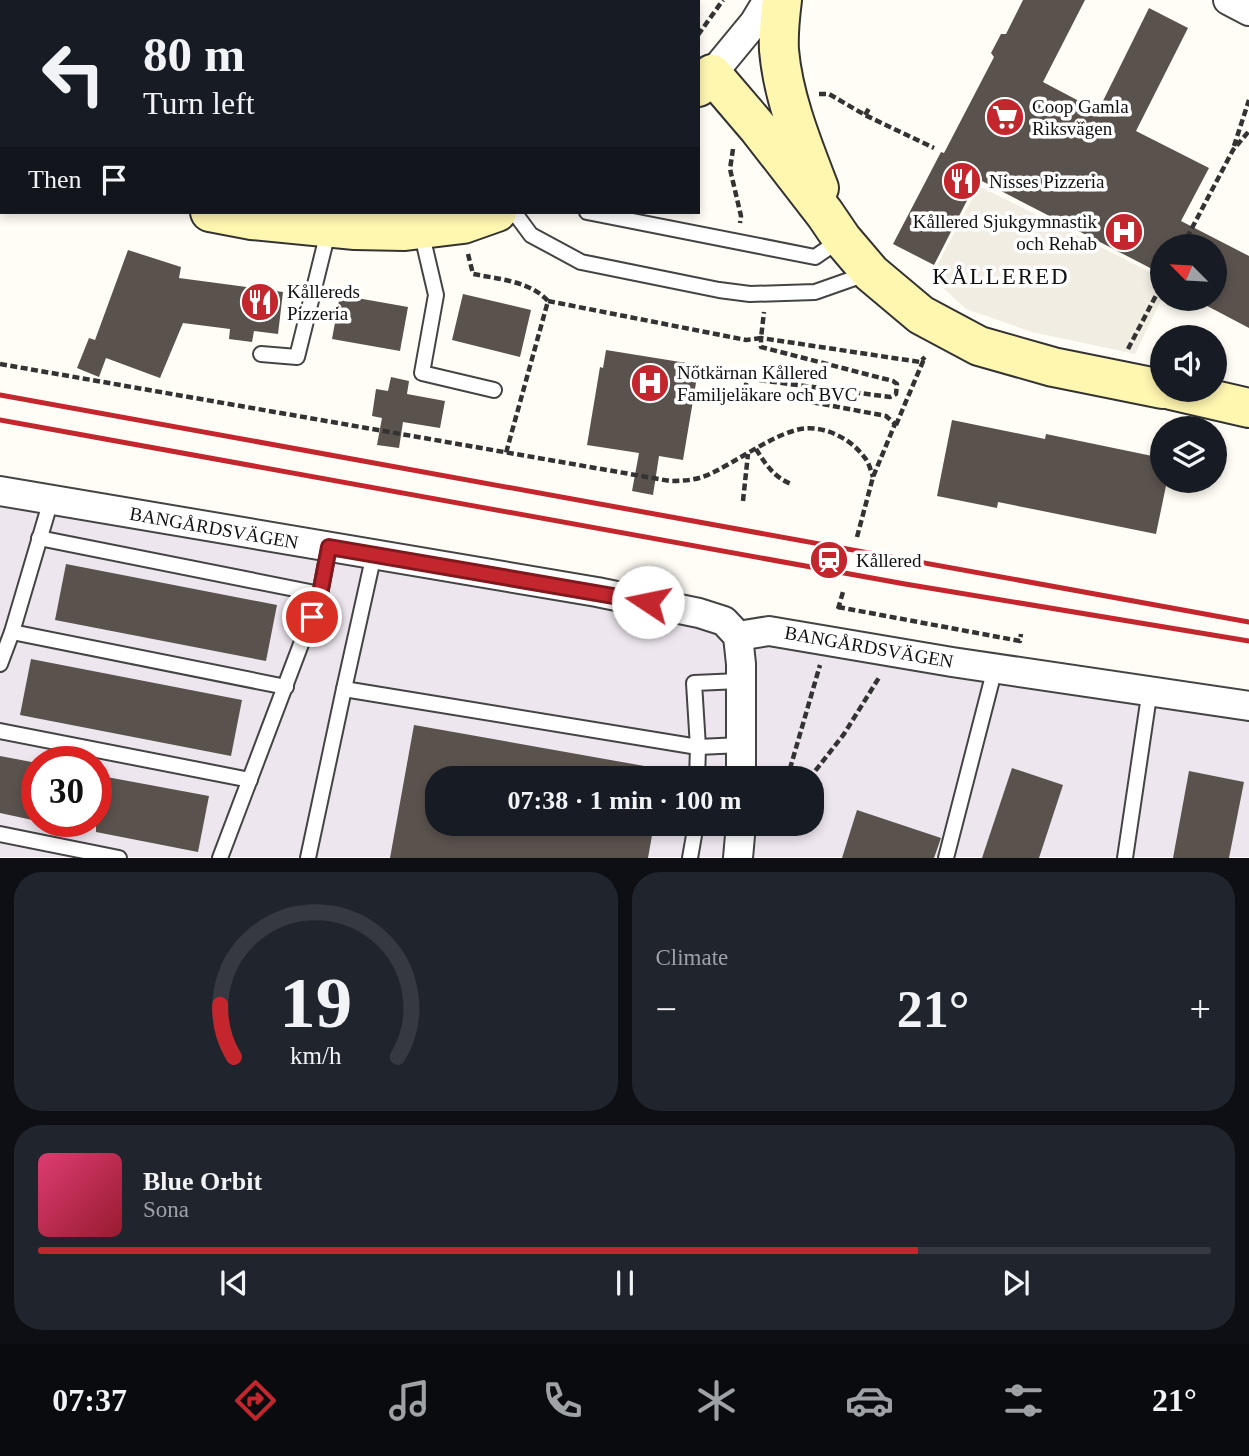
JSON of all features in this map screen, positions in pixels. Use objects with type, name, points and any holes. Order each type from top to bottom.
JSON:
[{"type":"street","points":[[768,0],[754,23],[705,81],[759,129],[871,273],[921,315],[979,346],[1053,367],[1150,386]]},
{"type":"street","points":[[782,0],[779,50],[783,72],[802,144],[833,227]]},
{"type":"street","points":[[1228,0],[1249,11]]},
{"type":"street","points":[[232,214],[329,227],[421,230],[480,218]]},
{"type":"street","points":[[1223,402],[1249,408]]},
{"type":"street","name":"BANGÅRDSVÄGEN","points":[[0,491],[597,592],[699,613],[724,621],[738,636],[769,631],[1249,706]]},
{"type":"street","points":[[738,636],[741,766]]},
{"type":"street","points":[[738,858],[740,836]]},
{"type":"lane","points":[[515,214],[531,235],[581,262],[719,289],[750,294],[815,292],[871,273]]},
{"type":"lane","points":[[597,214],[815,257],[833,227]]},
{"type":"lane","points":[[261,354],[298,357],[329,227]]},
{"type":"lane","points":[[421,230],[436,295],[422,373],[495,390]]},
{"type":"lane","points":[[0,664],[51,500]]},
{"type":"lane","points":[[39,538],[320,594]]},
{"type":"lane","points":[[220,858],[320,594],[329,547]]},
{"type":"lane","points":[[308,858],[374,554]]},
{"type":"lane","points":[[12,632],[286,687]]},
{"type":"lane","points":[[946,858],[995,668]]},
{"type":"lane","points":[[697,766],[694,683],[740,681]]},
{"type":"lane","points":[[344,689],[698,747],[741,745]]},
{"type":"lane","points":[[1125,858],[1150,689]]},
{"type":"lane","points":[[0,731],[250,780]]},
{"type":"lane","points":[[0,834],[119,858]]},
{"type":"lane","points":[[690,858],[694,836]]},
{"type":"path","points":[[700,32],[723,0]]},
{"type":"path","points":[[1189,234],[1233,150],[1249,100]]},
{"type":"path","points":[[865,115],[870,107]]},
{"type":"path","points":[[1233,150],[1249,131]]},
{"type":"path","points":[[480,218],[473,274],[527,286],[548,301],[746,340],[761,338],[920,362],[925,357],[873,477]]},
{"type":"path","points":[[766,293],[761,347],[897,384],[896,394],[890,397],[751,379],[746,384],[748,390],[890,418],[895,424],[873,477],[857,537]]},
{"type":"path","points":[[506,453],[548,301]]},
{"type":"path","points":[[1127,350],[1150,307]]},
{"type":"path","points":[[0,364],[670,484],[710,475],[748,453],[802,429],[839,435],[851,443],[866,459],[873,477]]},
{"type":"path","points":[[757,449],[779,479],[792,484]]},
{"type":"path","points":[[743,501],[748,453]]},
{"type":"path","points":[[835,616],[843,592]]},
{"type":"path","points":[[838,607],[1020,641],[1021,634]]},
{"type":"path","points":[[819,766],[844,734],[886,668],[893,652]]},
{"type":"path","points":[[791,766],[822,659]]},
{"type":"shaded area","points":[[979,186],[1150,272],[1150,312],[1155,312],[1135,354],[1032,332],[966,309],[931,277]]},
{"type":"shaded area","points":[[0,500],[1249,716],[1249,857],[0,857]]},
{"type":"building","points":[[1023,0],[1085,0],[1043,82],[1098,111],[1149,8],[1188,28],[1136,131],[1209,168],[1181,221],[1206,234],[1150,234],[1150,268],[978,179],[934,265],[893,244],[994,57],[991,53],[1001,34],[1006,34]]},
{"type":"building","points":[[1227,245],[1249,256],[1249,328],[1219,312],[1227,312]]},
{"type":"building","points":[[128,250],[181,267],[179,278],[283,292],[278,334],[254,331],[252,342],[229,339],[230,329],[183,323],[160,378],[106,358],[99,377],[77,368],[89,338],[95,340]]},
{"type":"building","points":[[463,294],[531,310],[520,357],[452,340]]},
{"type":"building","points":[[340,295],[408,307],[400,351],[332,339]]},
{"type":"building","points":[[606,350],[699,365],[683,460],[659,456],[653,495],[632,491],[639,453],[587,445],[600,367],[603,368]]},
{"type":"building","points":[[391,377],[409,381],[407,394],[445,401],[440,428],[403,422],[399,448],[377,445],[382,418],[372,416],[376,389],[388,391]]},
{"type":"building","points":[[952,420],[1045,439],[1046,434],[1150,456],[1150,493],[1165,493],[1156,534],[998,502],[997,508],[937,496]]},
{"type":"building","points":[[66,564],[277,605],[266,661],[55,620]]},
{"type":"building","points":[[31,659],[242,700],[231,756],[20,715]]},
{"type":"building","points":[[414,725],[644,766],[425,766],[425,836],[652,836],[648,858],[390,858]]},
{"type":"building","points":[[0,756],[21,760],[21,818],[0,813]]},
{"type":"building","points":[[1012,768],[1063,785],[1039,858],[982,858]]},
{"type":"building","points":[[1189,771],[1244,782],[1229,858],[1173,858]]},
{"type":"building","points":[[112,778],[209,796],[198,852],[112,835]]},
{"type":"building","points":[[857,810],[941,838],[934,858],[842,858]]},
{"type":"railway","points":[[0,395],[1249,622]]},
{"type":"railway","points":[[0,420],[905,584],[1249,641]]},
{"type":"place","name":"Coop Gamla Riksvägen","points":[[1005,117]]},
{"type":"place","name":"Nisses Pizzeria","points":[[962,181]]},
{"type":"place","name":"Kållered Sjukgymnastik och Rehab","points":[[1124,232]]},
{"type":"place","name":"Kållereds Pizzeria","points":[[260,302]]},
{"type":"place","name":"Nötkärnan Kållered Familjeläkare och BVC","points":[[650,383]]},
{"type":"place","name":"Kållered","points":[[829,560]]},
{"type":"district","name":"KÅLLERED","points":[[1001,276]]},
{"type":"route","points":[[312,617],[320,594],[329,547],[648,602]]}]
